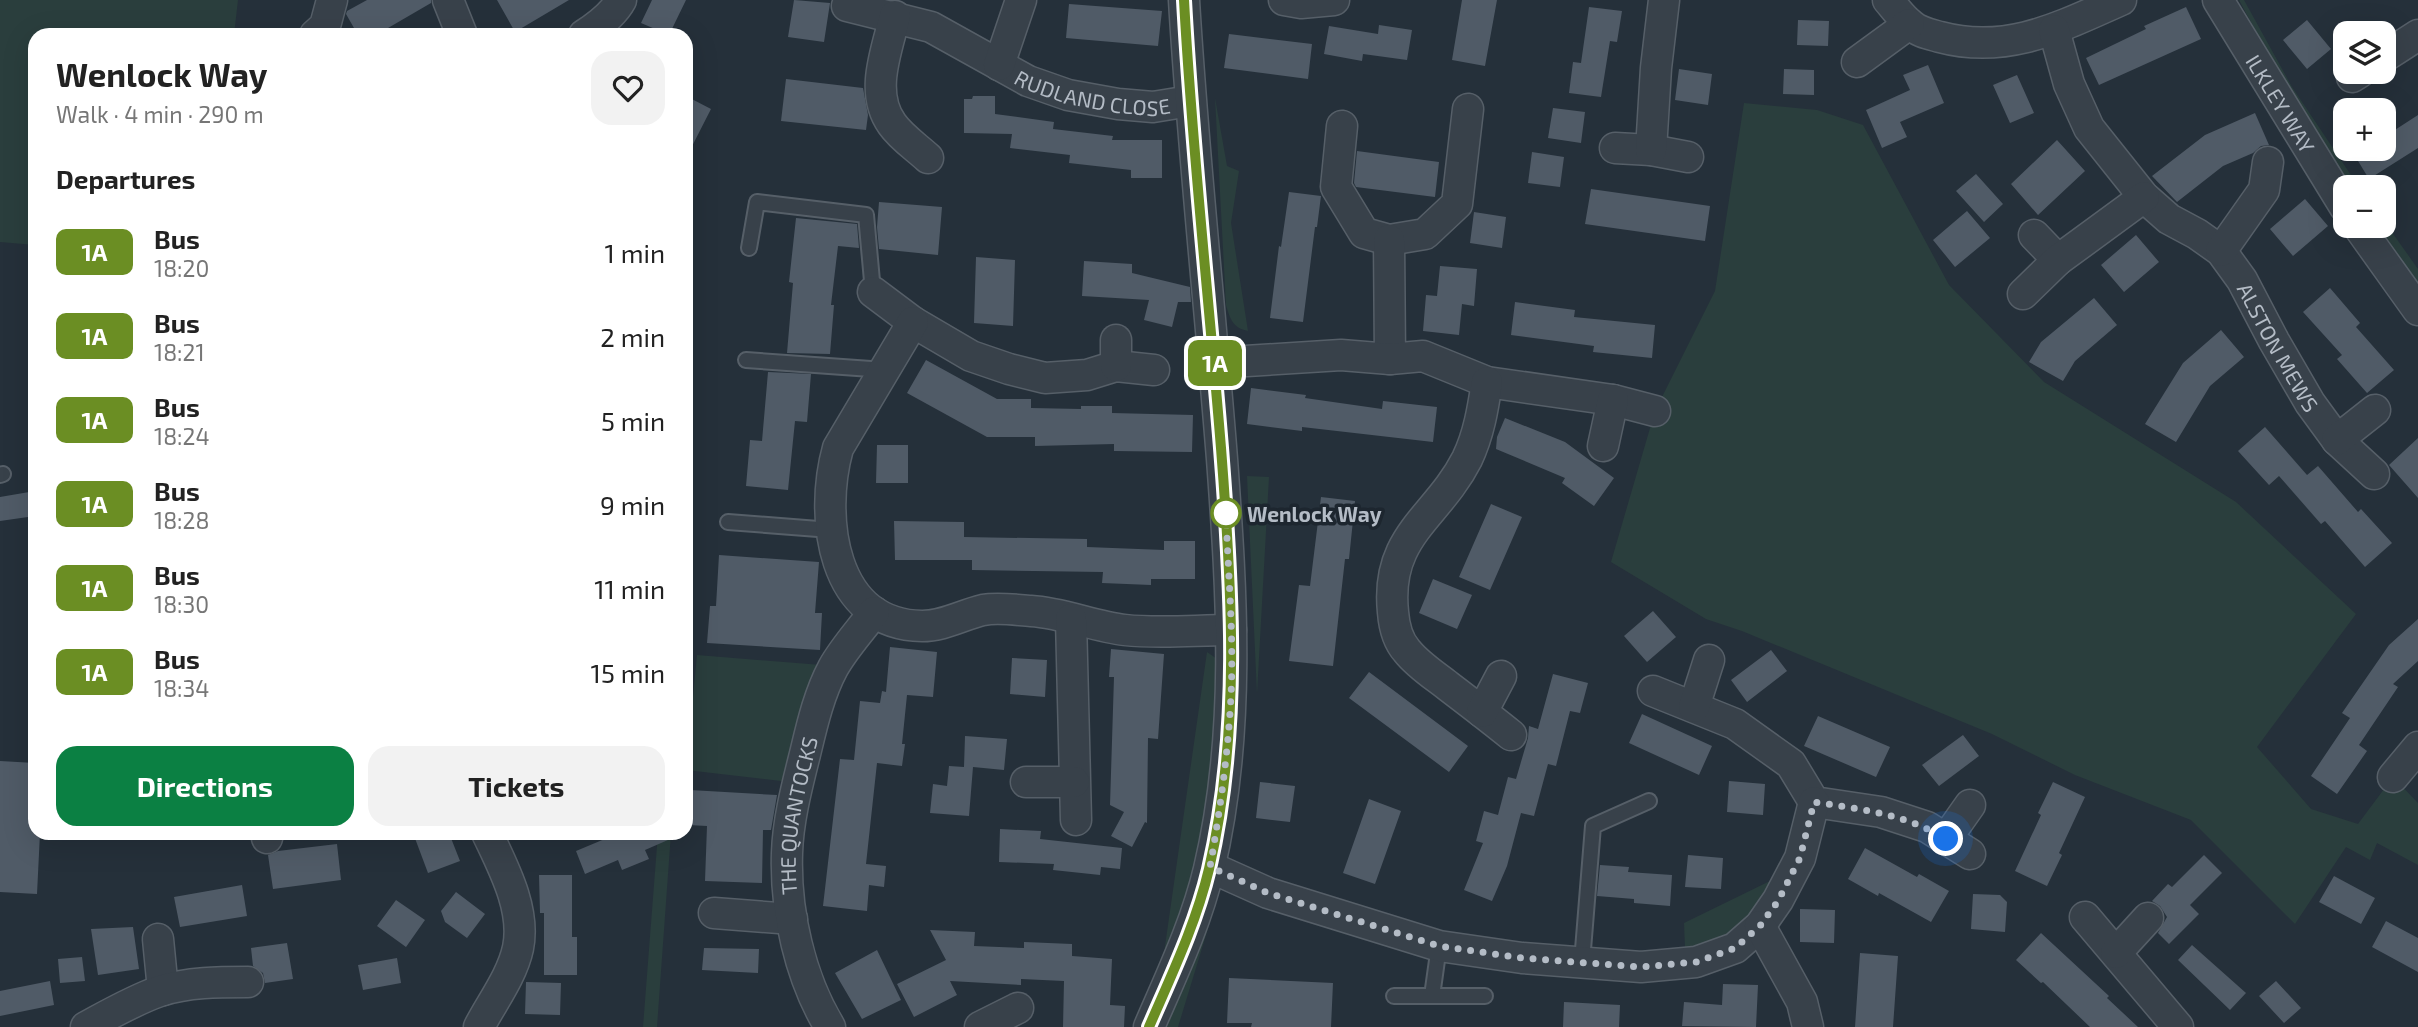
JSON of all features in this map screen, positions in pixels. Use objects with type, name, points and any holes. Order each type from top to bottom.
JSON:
[{"type":"street","points":[[323,28],[332,0]]},
{"type":"street","points":[[448,0],[460,28]]},
{"type":"street","points":[[595,28],[621,0]]},
{"type":"street","name":"RUDLAND CLOSE","points":[[999,65],[1021,0]]},
{"type":"street","points":[[1149,1027],[1202,896],[1210,867],[1219,819],[1231,695],[1230,579],[1184,0]]},
{"type":"street","points":[[1284,0],[1301,3],[1334,0]]},
{"type":"street","points":[[1651,150],[1664,0]]},
{"type":"street","points":[[1888,0],[1909,24],[1921,32],[1957,41],[1997,44],[2054,30],[2121,0]]},
{"type":"street","name":"ILKLEY WAY","points":[[2218,0],[2333,187]]},
{"type":"street","name":"RUDLAND CLOSE","points":[[847,6],[931,27],[1028,81],[1068,94],[1153,107],[1190,101]]},
{"type":"street","points":[[895,16],[880,79],[883,107],[899,132],[928,158]]},
{"type":"street","points":[[1857,62],[1909,24]]},
{"type":"street","name":"ALSTON MEWS","points":[[2054,30],[2069,84],[2089,128],[2144,197],[2169,219],[2221,251],[2242,280],[2310,403],[2337,440],[2374,474]]},
{"type":"street","points":[[2396,49],[2418,35]]},
{"type":"street","points":[[1342,126],[1336,187],[1364,233],[1390,240],[1425,234],[1457,204],[1468,109]]},
{"type":"street","points":[[1615,148],[1651,150],[1688,157]]},
{"type":"street","points":[[2221,251],[2264,190],[2268,162]]},
{"type":"street","points":[[2024,294],[2058,260],[2144,197]]},
{"type":"street","points":[[2034,235],[2058,260]]},
{"type":"street","points":[[2367,238],[2418,310]]},
{"type":"street","points":[[1390,240],[1390,359]]},
{"type":"street","points":[[873,292],[913,322],[971,356],[1009,369],[1045,378],[1087,375],[1116,353],[1154,370]]},
{"type":"street","points":[[913,322],[838,448],[833,472],[831,530],[837,562],[861,601],[893,622],[910,626],[945,624],[985,610],[996,609],[1034,611],[1129,630],[1231,630]]},
{"type":"street","points":[[1214,363],[1341,355],[1390,359],[1423,356],[1487,382],[1613,400],[1656,411]]},
{"type":"street","points":[[1487,382],[1482,417],[1468,457],[1448,490],[1410,534],[1395,566],[1391,598],[1394,624],[1405,650],[1511,735]]},
{"type":"street","points":[[1603,446],[1613,400]]},
{"type":"street","points":[[2337,440],[2375,410]]},
{"type":"street","name":"THE QUANTOCKS","points":[[830,1027],[806,973],[792,919],[787,852],[796,789],[820,698],[834,666],[874,612]]},
{"type":"street","points":[[1071,619],[1076,820]]},
{"type":"street","points":[[1694,707],[1709,660]]},
{"type":"street","points":[[1482,712],[1501,676]]},
{"type":"street","points":[[1210,867],[1268,893],[1439,946],[1522,958],[1641,967],[1696,962],[1735,948],[1760,926],[1778,901],[1800,858],[1814,802],[1791,764],[1735,724],[1653,691]]},
{"type":"street","points":[[2393,777],[2418,747]]},
{"type":"street","points":[[1026,782],[1074,782]]},
{"type":"street","points":[[1814,802],[1881,812],[1927,827],[1958,847],[1970,805]]},
{"type":"street","points":[[479,1027],[512,967],[518,948],[520,926],[514,897],[490,840]]},
{"type":"street","points":[[714,913],[792,919]]},
{"type":"street","points":[[2085,917],[2178,1027]]},
{"type":"street","points":[[2116,954],[2148,918]]},
{"type":"street","points":[[1760,926],[1802,1002],[1808,1027]]},
{"type":"street","points":[[158,939],[163,990]]},
{"type":"street","points":[[86,1027],[131,1002],[163,990],[213,982],[248,982]]},
{"type":"street","points":[[981,1027],[1018,1008]]},
{"type":"lane","points":[[749,248],[757,202],[866,215],[873,292]]},
{"type":"lane","points":[[746,360],[885,370]]},
{"type":"lane","points":[[728,522],[831,530]]},
{"type":"lane","points":[[1582,962],[1593,826],[1648,801]]},
{"type":"lane","points":[[1432,996],[1439,946]]},
{"type":"lane","points":[[1394,996],[1485,996]]},
{"type":"green space","points":[[0,0],[238,0],[235,28],[28,28],[28,244],[0,242]]},
{"type":"green space","points":[[2239,0],[2244,0],[2292,87],[2333,148],[2333,161],[2342,161],[2351,175],[2340,175],[2275,67]]},
{"type":"green space","points":[[1215,98],[1227,166],[1239,171],[1231,223],[1248,331],[1233,322],[1226,305]]},
{"type":"green space","points":[[1744,103],[1817,110],[1863,125],[1949,285],[2044,382],[2236,502],[2356,614],[2257,747],[2311,809],[2358,824],[2393,777],[2418,803],[2418,865],[2377,843],[2370,860],[2346,847],[2295,924],[2191,820],[2075,775],[1992,734],[1742,631],[1706,619],[1611,562],[1655,411],[1715,291]]},
{"type":"green space","points":[[2381,238],[2396,238],[2418,269],[2418,290]]},
{"type":"green space","points":[[1247,476],[1269,477],[1257,694]]},
{"type":"green space","points":[[1207,652],[1217,659],[1223,676],[1198,868],[1162,967]]},
{"type":"green space","points":[[697,655],[834,666],[798,783],[693,771],[693,697]]},
{"type":"green space","points":[[657,840],[670,840],[657,1027],[643,1027]]},
{"type":"green space","points":[[1772,880],[1755,911],[1725,937],[1685,948],[1684,923]]},
{"type":"green space","points":[[1217,899],[1178,1027],[1163,1027]]},
{"type":"building","points":[[367,0],[431,0],[431,3],[388,28],[354,28],[347,11]]},
{"type":"building","points":[[497,0],[569,0],[522,28],[513,28]]},
{"type":"building","points":[[652,0],[686,0],[672,28],[653,28],[641,23]]},
{"type":"building","points":[[794,0],[830,3],[824,42],[788,37]]},
{"type":"building","points":[[1462,0],[1497,0],[1485,66],[1452,60]]},
{"type":"building","points":[[1069,4],[1162,11],[1158,46],[1066,38]]},
{"type":"building","points":[[1589,7],[1622,11],[1617,42],[1610,41],[1601,97],[1569,93],[1573,62],[1581,63]]},
{"type":"building","points":[[2186,7],[2201,39],[2099,85],[2086,58],[2146,29],[2144,26]]},
{"type":"building","points":[[1798,20],[1829,21],[1828,46],[1797,45]]},
{"type":"building","points":[[2307,20],[2331,49],[2307,69],[2283,40]]},
{"type":"building","points":[[1379,25],[1412,30],[1407,60],[1363,54],[1362,61],[1324,54],[1329,26],[1378,34]]},
{"type":"building","points":[[1229,34],[1312,44],[1308,79],[1224,68]]},
{"type":"building","points":[[1928,65],[1944,103],[1900,122],[1907,137],[1882,148],[1866,110],[1910,90],[1903,75]]},
{"type":"building","points":[[1679,69],[1712,74],[1708,105],[1675,100]]},
{"type":"building","points":[[1784,69],[1814,70],[1814,95],[1783,94]]},
{"type":"building","points":[[2017,75],[2034,113],[2010,123],[1993,85]]},
{"type":"building","points":[[786,79],[863,88],[868,115],[866,130],[781,121]]},
{"type":"building","points":[[973,96],[995,96],[995,114],[1054,122],[1053,129],[1113,136],[1112,140],[1162,140],[1162,178],[1131,178],[1131,170],[1069,163],[1070,155],[1010,148],[1012,134],[964,133],[964,99],[972,99]]},
{"type":"building","points":[[693,100],[711,109],[693,144]]},
{"type":"building","points":[[1553,108],[1585,112],[1581,143],[1548,138]]},
{"type":"building","points":[[2255,113],[2269,145],[2261,146],[2253,153],[2223,166],[2177,202],[2152,176],[2205,135]]},
{"type":"building","points":[[2418,115],[2418,148],[2375,175],[2367,175],[2358,161],[2396,161],[2396,129]]},
{"type":"building","points":[[2057,140],[2085,171],[2038,215],[2011,184]]},
{"type":"building","points":[[1357,151],[1439,162],[1435,197],[1356,187],[1354,183]]},
{"type":"building","points":[[1532,152],[1564,157],[1560,187],[1528,183]]},
{"type":"building","points":[[1976,174],[2003,204],[1984,222],[1956,191]]},
{"type":"building","points":[[1591,189],[1710,206],[1705,241],[1585,224]]},
{"type":"building","points":[[1289,192],[1321,196],[1303,322],[1270,318]]},
{"type":"building","points":[[2305,199],[2328,226],[2293,256],[2270,229]]},
{"type":"building","points":[[879,202],[942,207],[938,255],[879,249]]},
{"type":"building","points":[[1967,211],[1990,238],[1955,267],[1933,240]]},
{"type":"building","points":[[1474,212],[1506,217],[1502,248],[1470,243]]},
{"type":"building","points":[[796,218],[857,224],[859,248],[838,246],[831,305],[834,305],[830,354],[787,353],[793,283],[789,282]]},
{"type":"building","points":[[2136,235],[2159,262],[2124,292],[2101,265]]},
{"type":"building","points":[[976,257],[1015,260],[1013,326],[974,323]]},
{"type":"building","points":[[1084,261],[1132,264],[1132,273],[1190,287],[1191,302],[1178,302],[1172,327],[1144,320],[1149,300],[1082,296]]},
{"type":"building","points":[[1440,266],[1477,269],[1474,306],[1462,304],[1459,335],[1423,331],[1426,295],[1437,296]]},
{"type":"building","points":[[2330,288],[2360,323],[2356,327],[2394,370],[2367,393],[2337,359],[2342,355],[2303,312]]},
{"type":"building","points":[[2094,298],[2117,325],[2075,361],[2063,381],[2029,362],[2041,342]]},
{"type":"building","points":[[1515,302],[1575,310],[1574,317],[1655,325],[1652,358],[1593,352],[1594,346],[1511,335]]},
{"type":"building","points":[[2221,330],[2244,357],[2210,386],[2176,442],[2145,424],[2183,363]]},
{"type":"building","points":[[926,360],[997,399],[1031,399],[1031,408],[1081,409],[1081,406],[1112,406],[1112,413],[1193,415],[1192,452],[1114,451],[1114,444],[1035,446],[1035,437],[987,437],[907,393]]},
{"type":"building","points":[[768,372],[811,374],[807,422],[795,421],[788,490],[746,486],[750,440],[762,441]]},
{"type":"building","points":[[1251,388],[1382,409],[1383,401],[1437,407],[1433,442],[1302,427],[1302,431],[1247,424]]},
{"type":"building","points":[[1505,418],[1565,442],[1614,478],[1594,506],[1562,483],[1565,478],[1496,449],[1497,437]]},
{"type":"building","points":[[2265,427],[2307,475],[2318,466],[2358,512],[2361,509],[2392,543],[2365,567],[2325,521],[2321,524],[2279,476],[2269,485],[2238,451]]},
{"type":"building","points":[[2418,438],[2418,498],[2389,465]]},
{"type":"building","points":[[877,445],[908,445],[908,483],[876,483]]},
{"type":"building","points":[[28,492],[28,517],[0,521],[0,497]]},
{"type":"building","points":[[1321,497],[1355,501],[1349,559],[1345,559],[1333,666],[1289,661],[1299,585],[1310,586]]},
{"type":"building","points":[[1491,504],[1522,517],[1490,590],[1459,577]]},
{"type":"building","points":[[894,521],[964,522],[964,537],[1087,539],[1087,547],[1164,550],[1164,541],[1195,541],[1195,579],[1151,579],[1151,585],[1102,583],[1103,572],[972,570],[972,560],[895,560]]},
{"type":"building","points":[[719,555],[819,562],[815,613],[822,613],[820,650],[707,643],[710,606],[716,606]]},
{"type":"building","points":[[1433,579],[1472,595],[1457,629],[1419,613]]},
{"type":"building","points":[[1653,611],[1676,637],[1647,662],[1624,636]]},
{"type":"building","points":[[2418,619],[2418,661],[2393,684],[2398,687],[2359,745],[2367,751],[2337,794],[2311,776],[2350,718],[2342,713],[2389,645]]},
{"type":"building","points":[[890,647],[937,652],[933,697],[907,695],[902,766],[877,763],[866,864],[886,866],[884,887],[869,885],[867,911],[823,906],[840,759],[854,760],[860,701],[880,703],[882,691],[886,692]]},
{"type":"building","points":[[1111,649],[1164,654],[1158,739],[1148,738],[1147,823],[1145,822],[1132,847],[1111,836],[1124,812],[1110,805],[1114,677],[1109,677]]},
{"type":"building","points":[[1771,650],[1787,671],[1747,702],[1731,680]]},
{"type":"building","points":[[1012,658],[1047,660],[1045,697],[1010,694]]},
{"type":"building","points":[[1369,672],[1468,746],[1449,772],[1349,698]]},
{"type":"building","points":[[1553,674],[1588,683],[1580,713],[1570,711],[1556,766],[1548,764],[1534,816],[1521,813],[1507,866],[1492,901],[1464,890],[1483,843],[1476,841],[1484,811],[1498,815],[1508,777],[1516,779],[1529,726],[1538,729]]},
{"type":"building","points":[[1642,714],[1712,746],[1699,775],[1629,743]]},
{"type":"building","points":[[1818,716],[1890,747],[1876,777],[1804,746]]},
{"type":"building","points":[[1963,735],[1979,756],[1939,786],[1922,765]]},
{"type":"building","points":[[965,736],[1007,739],[1004,770],[973,767],[969,816],[930,813],[933,784],[947,786],[949,766],[964,767]]},
{"type":"building","points":[[0,761],[28,763],[28,840],[40,840],[37,894],[0,892]]},
{"type":"building","points":[[1729,781],[1765,784],[1763,815],[1727,812]]},
{"type":"building","points":[[1260,782],[1295,786],[1290,822],[1256,818]]},
{"type":"building","points":[[2053,782],[2085,797],[2047,886],[2015,871]]},
{"type":"building","points":[[693,790],[777,795],[771,830],[763,830],[762,883],[705,881],[707,826],[693,825]]},
{"type":"building","points":[[1369,799],[1401,811],[1375,884],[1343,873]]},
{"type":"building","points":[[1000,829],[1041,831],[1040,839],[1122,848],[1120,869],[1101,867],[1100,875],[1053,870],[1054,864],[999,862]]},
{"type":"building","points":[[416,840],[452,840],[460,861],[428,873]]},
{"type":"building","points":[[602,840],[668,840],[645,850],[649,859],[622,870],[618,860],[585,874],[576,851]]},
{"type":"building","points":[[337,844],[341,880],[273,889],[268,855],[278,851]]},
{"type":"building","points":[[1865,848],[1917,877],[1919,874],[1949,891],[1931,922],[1848,879]]},
{"type":"building","points":[[1688,855],[1723,858],[1721,889],[1685,887]]},
{"type":"building","points":[[2204,855],[2222,873],[2190,905],[2199,914],[2169,944],[2158,933],[2167,917],[2160,906],[2152,901],[2168,884],[2172,887]]},
{"type":"building","points":[[1600,865],[1629,867],[1628,872],[1672,875],[1670,906],[1597,896]]},
{"type":"building","points":[[539,875],[572,875],[572,937],[577,937],[577,975],[544,975],[544,913],[540,913]]},
{"type":"building","points":[[2334,876],[2375,898],[2361,924],[2319,902]]},
{"type":"building","points":[[242,885],[247,916],[180,927],[174,897]]},
{"type":"building","points":[[456,892],[485,914],[467,938],[445,922],[441,911]]},
{"type":"building","points":[[1973,894],[2000,895],[2007,902],[2005,932],[1971,929]]},
{"type":"building","points":[[396,900],[425,920],[406,947],[377,926]]},
{"type":"building","points":[[1800,909],[1835,910],[1834,943],[1800,942]]},
{"type":"building","points":[[2386,921],[2418,938],[2418,972],[2372,947]]},
{"type":"building","points":[[133,927],[139,969],[98,975],[91,929]]},
{"type":"building","points":[[930,930],[975,932],[974,946],[1024,948],[1024,942],[1072,944],[1072,956],[1112,959],[1110,1005],[1125,1006],[1124,1027],[1063,1027],[1064,981],[1021,979],[1021,985],[950,981],[957,995],[914,1017],[897,984],[946,960]]},
{"type":"building","points":[[2041,933],[2138,1027],[2090,1027],[2016,960]]},
{"type":"building","points":[[287,943],[293,979],[265,983],[263,973],[253,966],[251,948]]},
{"type":"building","points":[[2192,945],[2246,993],[2230,1010],[2178,960]]},
{"type":"building","points":[[704,948],[759,949],[758,973],[702,970]]},
{"type":"building","points":[[877,950],[901,1000],[862,1019],[835,973]]},
{"type":"building","points":[[1860,953],[1898,956],[1893,1027],[1855,1027]]},
{"type":"building","points":[[82,957],[85,981],[60,983],[58,959]]},
{"type":"building","points":[[397,958],[401,983],[363,990],[358,965]]},
{"type":"building","points":[[1229,978],[1333,983],[1331,1027],[1251,1027],[1252,1023],[1227,1023]]},
{"type":"building","points":[[50,981],[54,1005],[0,1016],[0,991]]},
{"type":"building","points":[[2276,981],[2301,1008],[2284,1023],[2259,996]]},
{"type":"building","points":[[526,982],[561,983],[560,1015],[525,1014]]},
{"type":"building","points":[[1723,984],[1758,985],[1756,1027],[1682,1026],[1684,1002],[1722,1005]]},
{"type":"building","points":[[1564,1002],[1620,1005],[1619,1027],[1563,1027]]},
{"type":"bus line","name":"1A","points":[[1149,1027],[1202,896],[1210,867],[1219,819],[1231,695],[1230,579],[1184,0]]},
{"type":"place","name":"Wenlock Way","points":[[1226,513]]},
{"type":"route","points":[[1226,513],[1230,579],[1231,695],[1219,819],[1210,867],[1268,893],[1439,946],[1522,958],[1641,967],[1696,962],[1735,948],[1760,926],[1778,901],[1800,858],[1814,802],[1881,812],[1927,827],[1946,839]]}]
